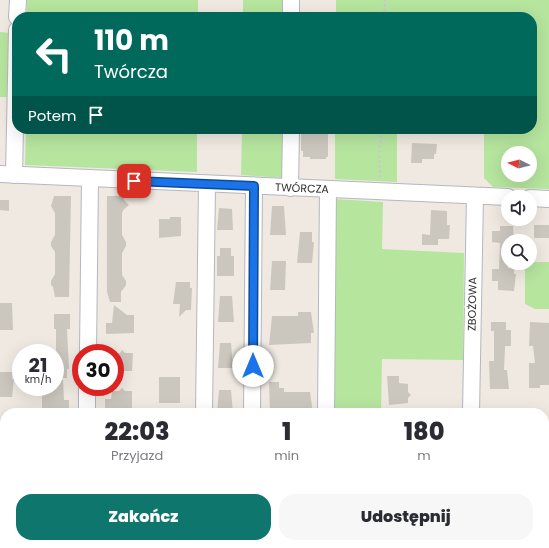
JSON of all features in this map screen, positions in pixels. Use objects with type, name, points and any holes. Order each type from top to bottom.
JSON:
[{"type":"street","points":[[17,12],[18,0]]},
{"type":"street","points":[[291,0],[291,12]]},
{"type":"street","points":[[7,175],[12,102]]},
{"type":"street","points":[[290,188],[291,134]]},
{"type":"street","name":"TWÓRCZA","points":[[7,175],[501,197]]},
{"type":"street","points":[[88,344],[90,178]]},
{"type":"street","points":[[204,408],[207,184]]},
{"type":"street","points":[[252,408],[254,186]]},
{"type":"street","points":[[326,408],[328,189]]},
{"type":"street","name":"ZBOŻOWA","points":[[471,408],[475,196]]},
{"type":"street","points":[[537,198],[549,199]]},
{"type":"street","points":[[87,396],[87,408]]},
{"type":"path","points":[[384,12],[385,0]]},
{"type":"path","points":[[380,192],[382,134]]},
{"type":"green space","points":[[27,0],[198,0],[198,12],[27,12]]},
{"type":"green space","points":[[243,0],[286,0],[286,12],[243,12]]},
{"type":"green space","points":[[336,0],[549,0],[549,189],[493,187],[484,178],[484,134],[537,134],[537,12],[336,12]]},
{"type":"green space","points":[[0,32],[10,33],[10,97],[0,97]]},
{"type":"green space","points":[[26,134],[197,134],[197,172],[25,165]]},
{"type":"green space","points":[[242,134],[285,134],[285,178],[241,175]]},
{"type":"green space","points":[[335,134],[397,134],[397,182],[335,179]]},
{"type":"green space","points":[[335,199],[383,202],[382,249],[464,253],[463,360],[382,359],[381,408],[333,408]]},
{"type":"green space","points":[[537,262],[549,262],[549,309],[535,309],[525,304],[525,270],[537,270]]},
{"type":"building","points":[[301,134],[328,134],[328,157],[326,157],[326,159],[310,159],[310,157],[303,157],[303,151],[301,151]]},
{"type":"building","points":[[412,143],[437,144],[434,159],[422,159],[422,163],[411,163]]},
{"type":"building","points":[[54,196],[71,196],[69,297],[55,297],[53,287],[51,285],[51,281],[55,274],[55,252],[51,246],[51,242],[55,235],[55,213],[51,206]]},
{"type":"building","points":[[107,196],[124,196],[124,200],[129,205],[122,213],[122,235],[126,242],[126,246],[122,253],[122,275],[126,281],[126,285],[121,292],[121,302],[110,302],[107,292]]},
{"type":"building","points":[[0,200],[9,200],[9,211],[0,210]]},
{"type":"building","points":[[272,206],[284,206],[286,235],[270,235]]},
{"type":"building","points":[[219,208],[232,209],[233,230],[217,230]]},
{"type":"building","points":[[431,210],[447,211],[447,225],[450,225],[449,239],[438,239],[438,245],[422,245],[422,234],[430,235]]},
{"type":"building","points":[[170,217],[181,217],[181,236],[159,238],[159,219],[170,219]]},
{"type":"building","points":[[549,225],[549,238],[537,238],[537,234],[534,234],[534,226]]},
{"type":"building","points":[[500,226],[513,226],[514,234],[501,234],[501,270],[514,270],[514,274],[516,274],[514,291],[498,290],[498,281],[492,281],[492,269],[499,269],[500,243],[492,242],[492,231],[500,231]]},
{"type":"building","points":[[300,232],[312,232],[312,242],[314,242],[312,263],[297,263]]},
{"type":"building","points":[[220,248],[231,248],[231,256],[234,256],[234,276],[217,276],[217,256],[220,256]]},
{"type":"building","points":[[272,261],[286,261],[285,290],[270,290]]},
{"type":"building","points":[[176,282],[190,282],[190,288],[192,288],[191,310],[186,310],[179,317],[180,304],[173,304]]},
{"type":"building","points":[[220,296],[232,296],[234,322],[218,322]]},
{"type":"building","points":[[0,303],[12,303],[13,330],[0,330]]},
{"type":"building","points":[[114,305],[127,315],[134,315],[134,333],[106,334],[106,323],[112,323]]},
{"type":"building","points":[[298,312],[311,312],[314,333],[311,333],[311,343],[269,345],[272,316],[298,316]]},
{"type":"building","points":[[54,314],[70,314],[70,329],[67,329],[69,369],[67,369],[67,378],[64,378],[64,344],[56,344],[56,329],[54,329]]},
{"type":"building","points":[[491,322],[506,322],[506,330],[511,330],[511,346],[505,346],[504,370],[507,370],[509,389],[490,389],[489,361],[494,361],[494,331],[491,331]]},
{"type":"building","points":[[530,322],[549,323],[549,385],[540,385],[540,388],[529,388],[529,363],[535,363],[533,346],[529,346]]},
{"type":"building","points":[[220,343],[231,343],[233,368],[218,368]]},
{"type":"building","points":[[124,352],[133,353],[132,371],[124,371]]},
{"type":"building","points":[[0,372],[12,372],[12,397],[0,397]]},
{"type":"building","points":[[387,376],[399,376],[399,383],[408,384],[408,392],[411,395],[408,398],[408,403],[389,405]]},
{"type":"building","points":[[159,377],[180,377],[180,403],[159,403]]},
{"type":"building","points":[[269,382],[279,382],[279,388],[284,388],[284,392],[310,392],[312,408],[270,408]]},
{"type":"building","points":[[124,390],[132,391],[132,408],[105,408],[105,399],[111,399],[111,396],[124,396]]},
{"type":"building","points":[[219,390],[231,390],[233,408],[217,408]]},
{"type":"building","points":[[42,396],[64,396],[64,400],[69,400],[69,408],[42,408]]},
{"type":"route","points":[[134,181],[254,186],[253,366]]}]
